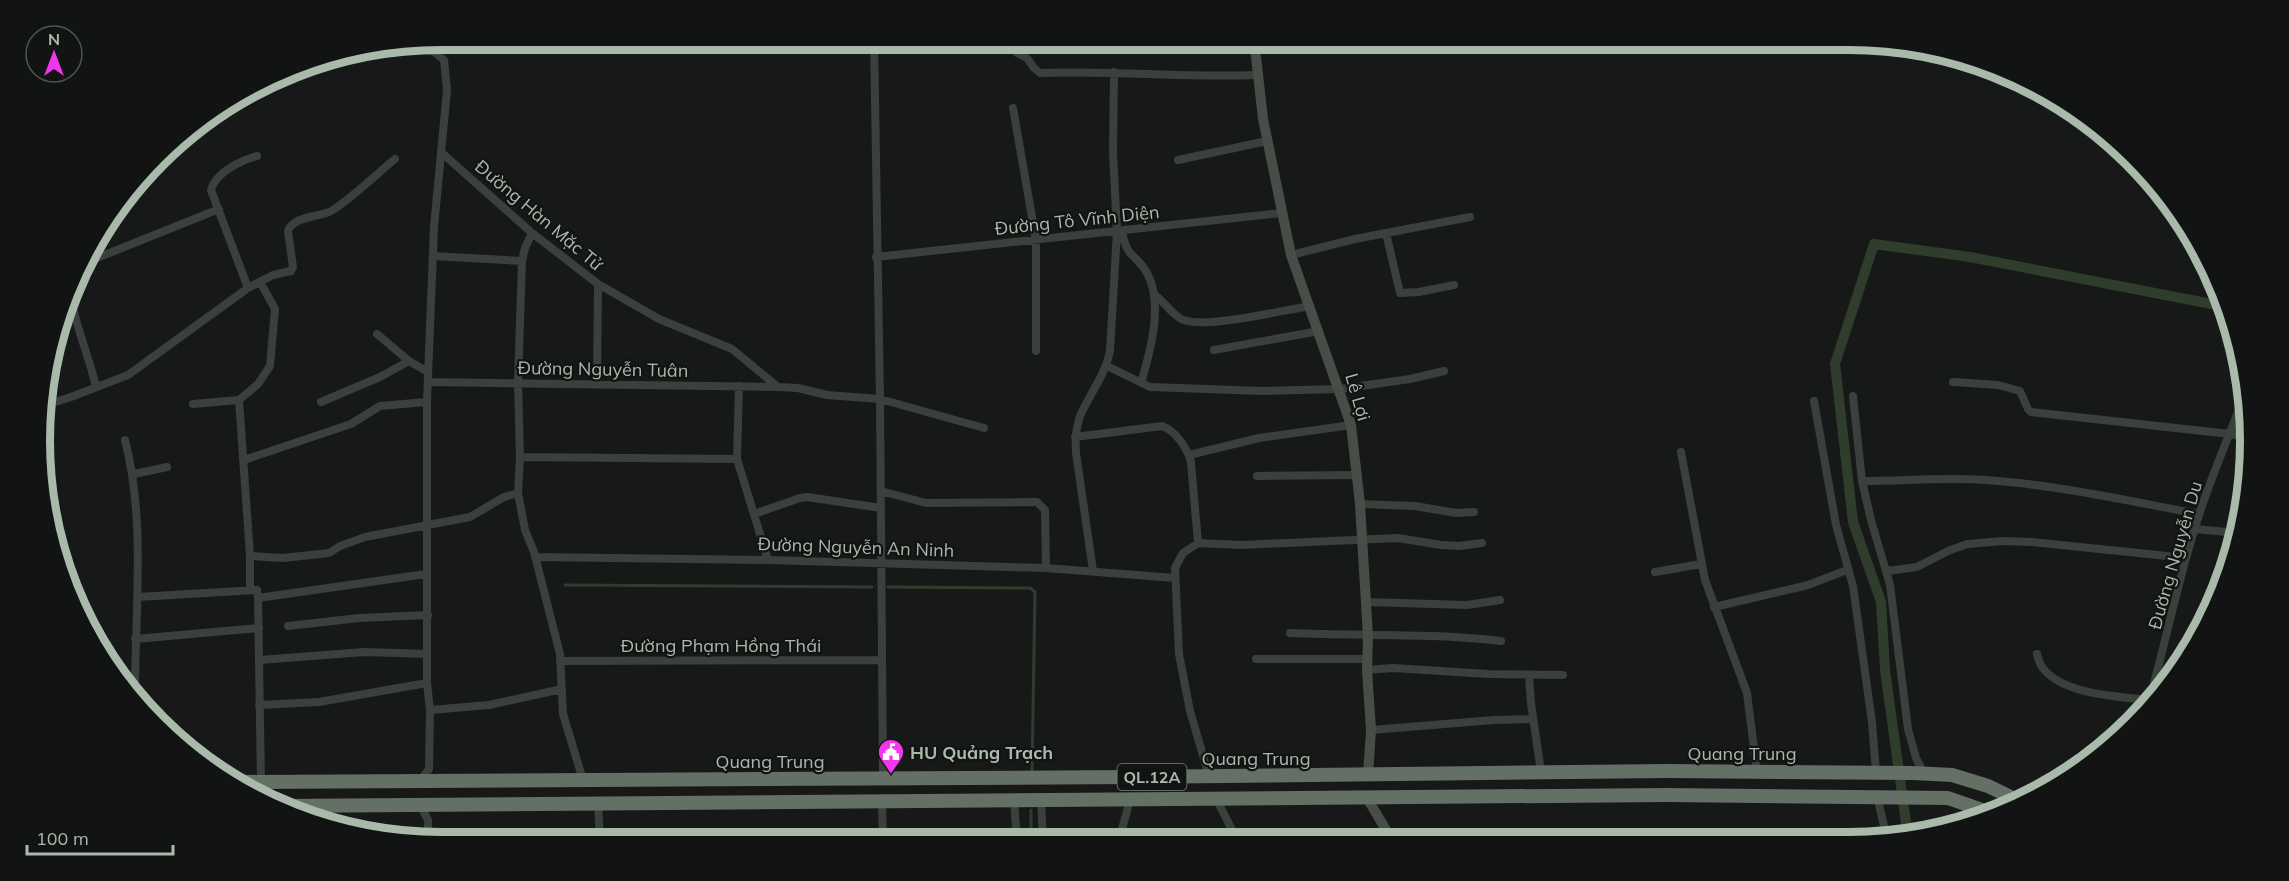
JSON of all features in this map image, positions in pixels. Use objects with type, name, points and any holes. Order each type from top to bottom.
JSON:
[{"type":"highway","name":"Quang Trung","points":[[251,782],[1131,777],[1667,771],[1880,772]]},
{"type":"highway","points":[[1667,771],[1667,795]]},
{"type":"highway","name":"QL.12A","points":[[1880,772],[1952,775],[1988,786],[2010,796]]},
{"type":"highway","points":[[1367,798],[1368,775]]},
{"type":"highway","points":[[1005,776],[1009,800]]},
{"type":"highway","points":[[1064,777],[1064,800]]},
{"type":"highway","points":[[1130,800],[1131,777]]},
{"type":"highway","points":[[882,802],[883,778]]},
{"type":"highway","points":[[420,781],[420,805]]},
{"type":"highway","name":"QL.12A","points":[[301,806],[1667,795],[1912,796],[1948,798],[1979,809]]},
{"type":"street","points":[[420,781],[429,769],[430,710],[427,683],[426,574],[427,402],[433,256],[447,90],[444,60],[432,50]]},
{"type":"street","points":[[874,50],[883,778]]},
{"type":"street","points":[[1015,50],[1027,58],[1040,73],[1114,72],[1214,77],[1256,75]]},
{"type":"street","name":"Lê Lợi","points":[[1255,50],[1256,75],[1267,141],[1291,255],[1351,425],[1360,504],[1368,636],[1367,664],[1371,730],[1368,775]]},
{"type":"street","points":[[1093,571],[1075,437],[1080,416],[1107,366],[1110,351],[1119,231],[1113,152],[1114,72]]},
{"type":"street","points":[[1013,108],[1036,240],[1036,351]]},
{"type":"street","points":[[1178,160],[1267,141]]},
{"type":"street","name":"Đường Hàn Mặc Tử","points":[[442,153],[532,233],[598,284],[659,319],[732,349],[778,387]]},
{"type":"street","points":[[248,288],[211,190],[212,185],[236,164],[257,156]]},
{"type":"street","points":[[51,403],[135,371],[248,288],[273,275],[292,270],[288,231],[293,224],[331,211],[395,159]]},
{"type":"street","points":[[95,259],[219,209]]},
{"type":"street","name":"Đường Tô Vĩnh Diện","points":[[876,257],[1281,213]]},
{"type":"street","points":[[1291,255],[1386,233],[1470,218]]},
{"type":"street","points":[[1119,231],[1130,255],[1147,272],[1154,294],[1154,330],[1141,383]]},
{"type":"street","points":[[532,233],[522,261],[518,383],[520,457],[518,493],[525,530],[535,557],[560,661],[563,714],[583,780]]},
{"type":"street","points":[[1386,233],[1401,293],[1454,285]]},
{"type":"street","points":[[433,256],[522,261]]},
{"type":"street","points":[[194,404],[238,400],[258,384],[270,366],[275,309],[260,282]]},
{"type":"street","points":[[597,384],[598,284]]},
{"type":"street","points":[[1154,294],[1181,318],[1195,322],[1244,318],[1310,306]]},
{"type":"street","points":[[73,307],[96,386]]},
{"type":"street","points":[[1214,350],[1319,331]]},
{"type":"street","points":[[377,334],[409,361],[428,372]]},
{"type":"street","points":[[321,402],[380,377],[409,361]]},
{"type":"street","points":[[1107,366],[1150,387],[1262,391],[1340,389],[1410,379],[1444,371]]},
{"type":"street","name":"Đường Nguyễn Tuân","points":[[428,382],[778,387]]},
{"type":"street","points":[[1953,382],[1998,385],[2020,391],[2031,412],[2240,436]]},
{"type":"street","points":[[739,386],[737,459],[768,560]]},
{"type":"street","points":[[778,387],[798,388],[827,395],[880,399],[984,428]]},
{"type":"street","points":[[1853,396],[1862,481],[1887,571],[1897,630],[1908,729],[1918,773]]},
{"type":"street","points":[[238,400],[250,556],[250,589]]},
{"type":"street","points":[[1814,401],[1836,525],[1853,586],[1880,772]]},
{"type":"street","points":[[243,460],[351,424],[380,406],[427,402]]},
{"type":"street","name":"Đường Nguyễn Du","points":[[2152,687],[2199,514],[2239,411]]},
{"type":"street","points":[[1189,455],[1242,441],[1351,425]]},
{"type":"street","points":[[1075,437],[1162,426],[1171,430],[1189,455],[1198,543]]},
{"type":"street","points":[[125,440],[134,474],[138,597],[135,685]]},
{"type":"street","points":[[1681,452],[1701,564],[1714,607],[1745,687],[1757,771]]},
{"type":"street","points":[[520,457],[737,459]]},
{"type":"street","points":[[134,474],[167,467]]},
{"type":"street","points":[[1257,476],[1357,476]]},
{"type":"street","points":[[1862,481],[1984,480],[2027,484],[2095,494],[2199,514]]},
{"type":"street","points":[[881,491],[926,503],[1037,502],[1045,510],[1046,568]]},
{"type":"street","points":[[250,556],[283,558],[329,554],[340,546],[365,537],[470,517],[504,497],[518,493]]},
{"type":"street","points":[[754,513],[807,497],[881,508]]},
{"type":"street","points":[[1360,504],[1415,506],[1456,513],[1474,512]]},
{"type":"street","points":[[2195,529],[2228,532]]},
{"type":"street","points":[[1209,776],[1190,711],[1180,664],[1174,568],[1179,558],[1189,548],[1198,543],[1241,545],[1362,538],[1398,538],[1459,546],[1482,543]]},
{"type":"street","points":[[1887,571],[1917,567],[1967,544],[2003,541],[2186,558]]},
{"type":"street","name":"Đường Nguyễn An Ninh","points":[[535,557],[768,560],[1046,568],[1175,578]]},
{"type":"street","points":[[1655,572],[1701,564]]},
{"type":"street","points":[[1714,607],[1808,585],[1847,570]]},
{"type":"street","points":[[258,598],[426,574]]},
{"type":"street","points":[[138,597],[256,590],[259,628],[261,782]]},
{"type":"street","points":[[1365,602],[1467,605],[1500,600]]},
{"type":"street","points":[[288,626],[359,618],[428,615]]},
{"type":"street","points":[[135,639],[259,628]]},
{"type":"street","points":[[1290,633],[1368,636],[1420,634],[1502,641]]},
{"type":"street","points":[[259,660],[365,652],[427,654]]},
{"type":"street","points":[[2037,654],[2042,668],[2076,689],[2142,698]]},
{"type":"street","points":[[1256,659],[1367,664],[1393,668],[1563,675]]},
{"type":"street","name":"Đường Phạm Hồng Thái","points":[[560,661],[882,660]]},
{"type":"street","points":[[1529,675],[1541,772]]},
{"type":"street","points":[[259,705],[319,702],[427,683]]},
{"type":"street","points":[[430,710],[489,705],[562,689]]},
{"type":"street","points":[[1371,730],[1533,719]]},
{"type":"street","points":[[1880,796],[1886,830]]},
{"type":"street","points":[[1367,798],[1387,832]]},
{"type":"street","points":[[1009,800],[1015,832]]},
{"type":"street","points":[[1041,800],[1043,832]]},
{"type":"street","points":[[1121,832],[1130,800]]},
{"type":"street","points":[[1217,800],[1233,832]]},
{"type":"street","points":[[882,802],[883,832]]},
{"type":"street","points":[[598,804],[599,832]]},
{"type":"street","points":[[420,805],[428,820],[428,832]]},
{"type":"waterway","points":[[1907,827],[1885,670],[1881,602],[1853,522],[1835,364],[1874,244],[1970,257],[2215,305]]},
{"type":"waterway","points":[[565,585],[872,587]]},
{"type":"waterway","points":[[888,587],[1030,588],[1035,592],[1032,772]]},
{"type":"waterway","points":[[1031,810],[1031,832]]},
{"type":"place","name":"HU Quảng Trạch","points":[[891,775]]}]
